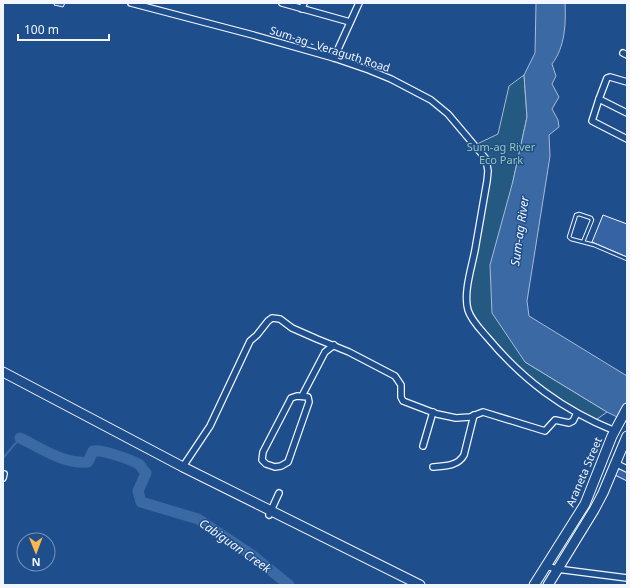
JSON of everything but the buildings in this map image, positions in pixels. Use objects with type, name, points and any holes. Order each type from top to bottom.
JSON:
[{"type":"highway","points":[[3,372],[182,469]]},
{"type":"highway","points":[[3,378],[270,513],[420,585]]},
{"type":"highway","name":"Araneta Street","points":[[534,585],[585,504],[616,429],[627,408]]},
{"type":"highway","name":"Araneta Street","points":[[548,585],[594,510],[603,493],[627,436]]},
{"type":"highway","points":[[270,513],[407,585]]},
{"type":"street","name":"Sum-ag - Veraguth Road","points":[[131,3],[254,35],[334,58],[369,70],[430,100],[448,114],[486,159],[487,165],[487,181],[468,289],[468,309],[478,326],[523,376],[577,413],[593,422],[616,429]]},
{"type":"street","points":[[282,3],[303,6],[350,22]]},
{"type":"street","points":[[334,58],[359,3]]},
{"type":"street","points":[[627,82],[610,77],[607,78],[592,121],[627,138]]},
{"type":"street","points":[[599,100],[627,113]]},
{"type":"street","points":[[182,469],[210,426],[250,341],[257,335],[268,320],[272,318],[280,320],[316,339],[349,352],[395,376],[402,388],[402,400],[433,412],[456,418],[482,412],[544,431],[555,420],[569,424],[573,421],[577,413]]},
{"type":"street","points":[[302,396],[325,352],[334,345]]},
{"type":"street","points":[[302,396],[308,397],[309,402],[289,459],[281,466],[266,464],[262,460],[264,452],[289,402],[294,397],[302,396]]},
{"type":"street","points":[[423,446],[433,412]]},
{"type":"street","points":[[433,467],[451,464],[461,460],[464,455],[474,415]]},
{"type":"street","points":[[615,463],[627,468]]},
{"type":"street","points":[[270,513],[279,493]]},
{"type":"street","points":[[546,566],[557,569],[627,578]]},
{"type":"lane","points":[[584,242],[592,220],[591,218],[579,214],[576,215],[569,237],[570,239],[584,242],[627,260]]},
{"type":"green space","name":"Sum-ag River Eco Park","points":[[524,75],[527,117],[513,181],[525,362],[607,412],[593,422],[523,376],[478,326],[467,301],[487,165],[475,145],[498,134],[509,86]]},
{"type":"water","name":"Sum-ag River","points":[[536,3],[565,3],[565,19],[564,35],[560,50],[552,64],[556,76],[552,84],[559,97],[552,109],[558,120],[559,127],[549,135],[550,156],[527,301],[529,316],[627,376],[627,422],[607,412],[525,362],[492,313],[490,265],[513,181],[527,117],[524,75],[535,53]]},
{"type":"waterway","name":"Cabiguan Creek","points":[[3,458],[20,438]]},
{"type":"waterway","name":"Cabiguan Creek","points":[[20,438],[53,455],[71,461],[88,462],[93,451],[97,451],[117,455],[140,465],[146,473],[138,491],[141,502],[198,519],[252,555],[289,585]]}]
